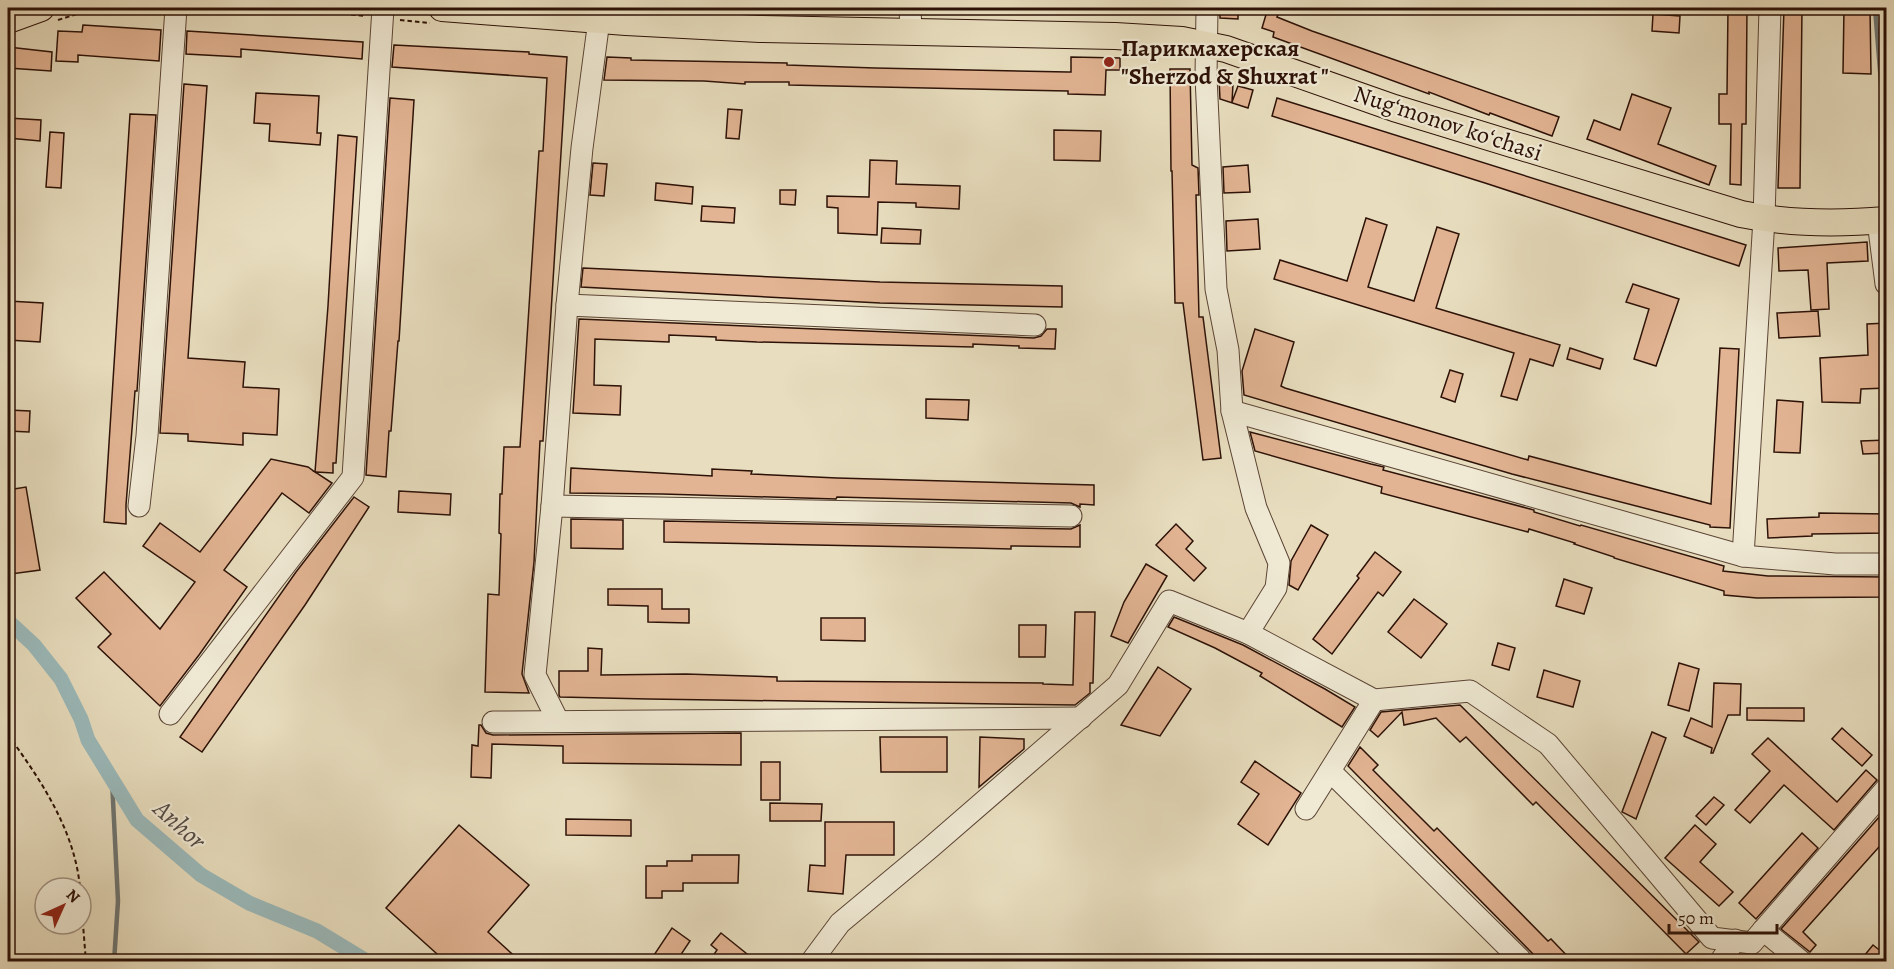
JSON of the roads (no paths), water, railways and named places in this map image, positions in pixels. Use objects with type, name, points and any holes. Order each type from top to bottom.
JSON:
[{"type":"main road","points":[[8,20],[40,8]]},
{"type":"main road","name":"Nugʻmonov koʻchasi","points":[[442,8],[599,20],[626,15],[760,29],[910,20],[1206,44],[1251,57],[1394,108],[1741,214],[1764,219],[1827,223],[1882,221]]},
{"type":"street","points":[[139,506],[147,436],[176,8]]},
{"type":"street","points":[[170,714],[353,477],[383,8]]},
{"type":"street","points":[[1207,8],[1206,44],[1216,289],[1228,350],[1232,411],[1256,508],[1279,562],[1276,588],[1248,633]]},
{"type":"street","points":[[1743,556],[1764,219],[1770,8]]},
{"type":"street","points":[[558,721],[535,675],[552,506],[567,304],[582,148],[599,20]]},
{"type":"street","points":[[1882,221],[1887,284]]},
{"type":"street","points":[[567,304],[1035,325]]},
{"type":"street","points":[[1232,411],[1743,556],[1835,564],[1887,564]]},
{"type":"street","points":[[552,506],[1071,516]]},
{"type":"street","points":[[812,962],[840,923],[1118,685],[1169,601],[1248,633],[1374,700],[1470,691],[1548,744],[1712,938],[1752,943],[1887,789]]},
{"type":"street","points":[[1306,809],[1374,700]]},
{"type":"street","points":[[493,722],[1081,718]]},
{"type":"street","points":[[1330,771],[1520,959]]},
{"type":"street","points":[[1764,930],[1802,962]]},
{"type":"street","points":[[1720,962],[1735,940]]},
{"type":"waterway","points":[[1875,8],[1886,144]]},
{"type":"waterway","name":"Anhor","points":[[8,621],[34,645],[61,679],[81,719],[88,740],[137,820],[201,875],[249,903],[317,931],[368,962]]},
{"type":"waterway","points":[[112,780],[118,901],[114,962]]},
{"type":"place","name":"Парикмахерская \"Sherzod & Shuxrat \"","points":[[1109,62]]}]
